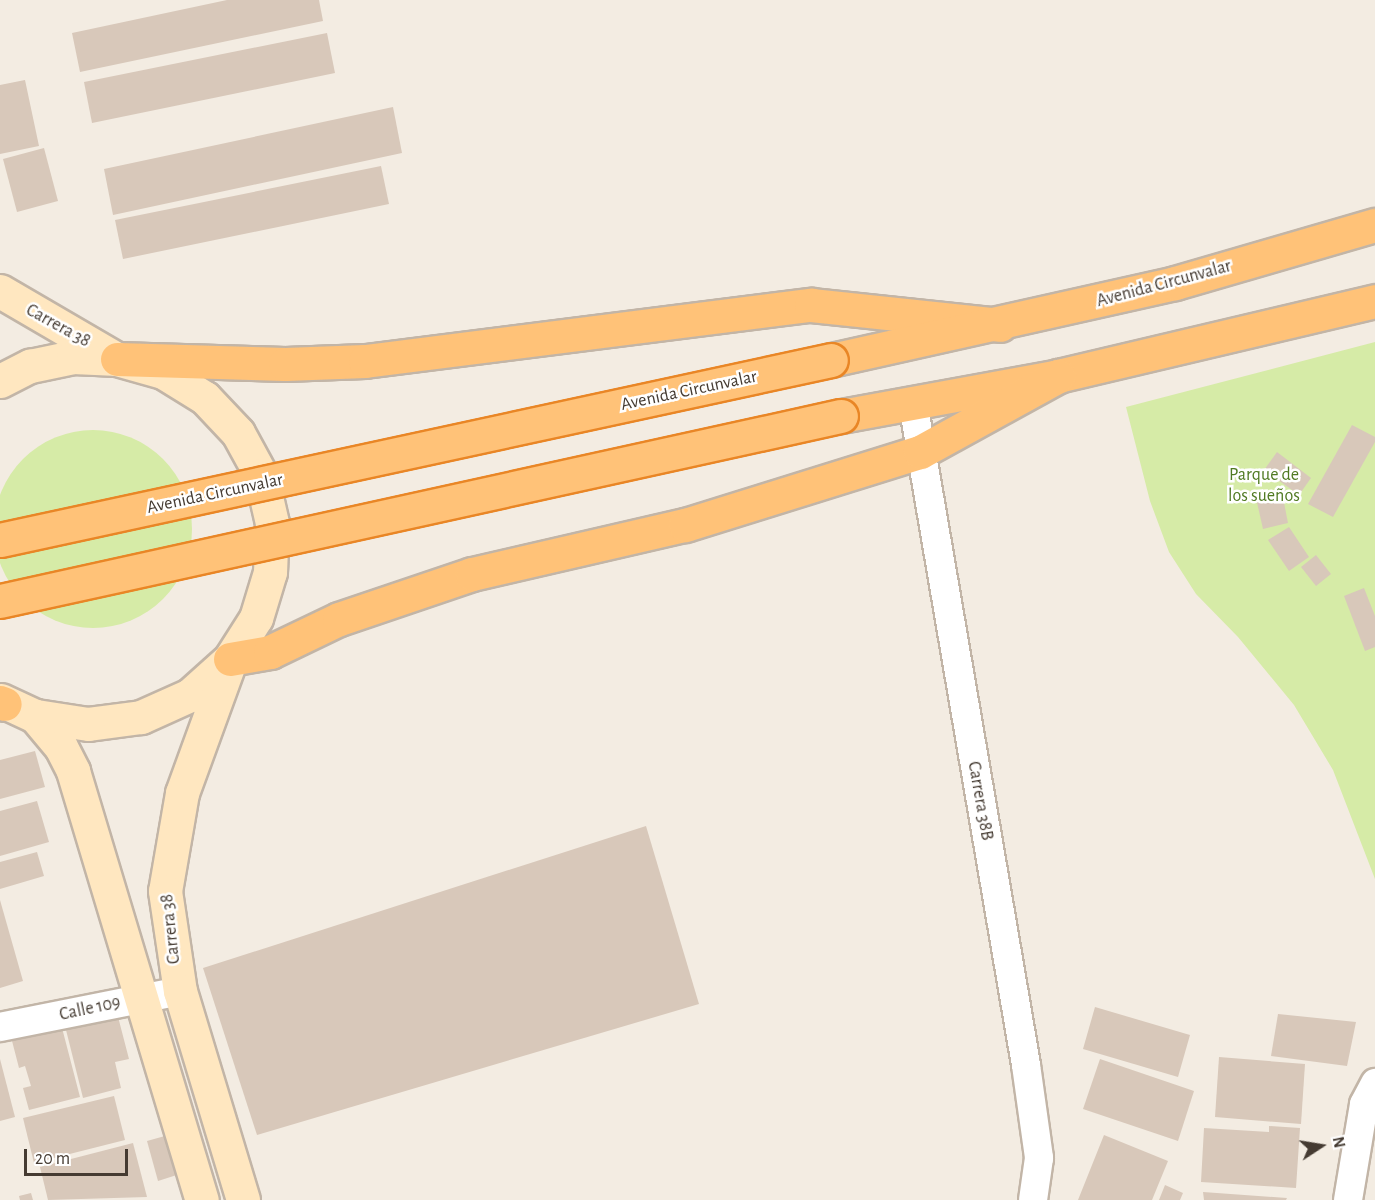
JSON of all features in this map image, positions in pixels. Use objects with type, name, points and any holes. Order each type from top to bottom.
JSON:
[{"type":"highway","name":"Avenida Circunvalar","points":[[0,540],[1000,325],[1175,283],[1375,225]]},
{"type":"highway","points":[[0,601],[842,416],[1058,376],[1375,301]]},
{"type":"highway","points":[[117,359],[285,364],[365,361],[812,305],[1000,325]]},
{"type":"highway","points":[[230,659],[270,652],[339,619],[472,574],[686,525],[920,452],[1058,376]]},
{"type":"main road","name":"Carrera 38","points":[[0,291],[117,359]]},
{"type":"main road","points":[[0,381],[30,366],[73,357],[117,359],[163,372],[205,398],[238,433],[261,475],[272,523],[270,572],[256,618],[230,659],[190,695],[141,717],[88,724],[35,716],[2,702]]},
{"type":"main road","name":"Carrera 38","points":[[230,659],[182,793],[165,891],[180,991],[243,1200]]},
{"type":"main road","points":[[35,716],[61,747],[73,771],[202,1200]]},
{"type":"street","name":"Carrera 38B","points":[[913,403],[1026,1065],[1039,1158],[1033,1200]]},
{"type":"street","name":"Calle 109","points":[[0,1027],[180,991]]},
{"type":"street","points":[[1348,1200],[1364,1104],[1375,1083]]},
{"type":"green space","name":"Parque de los sueños","points":[[1375,342],[1375,879],[1333,770],[1294,705],[1238,637],[1196,594],[1169,552],[1150,501],[1126,407]]},
{"type":"green space","points":[[83,430],[103,430],[140,441],[170,466],[185,491],[192,519],[188,558],[181,576],[156,606],[140,617],[122,624],[103,628],[83,628],[46,617],[16,592],[5,576],[-2,558],[-6,539],[-6,519],[5,482],[30,452],[46,441],[64,434]]},
{"type":"building","points":[[227,0],[319,0],[323,21],[80,72],[72,33]]},
{"type":"building","points":[[327,33],[335,73],[92,123],[84,82]]},
{"type":"building","points":[[25,80],[39,146],[0,154],[0,85]]},
{"type":"building","points":[[393,107],[402,153],[113,215],[104,169]]},
{"type":"building","points":[[44,148],[58,201],[17,212],[3,159]]},
{"type":"building","points":[[381,166],[389,204],[123,259],[115,220]]},
{"type":"building","points":[[1352,425],[1375,437],[1375,442],[1333,517],[1308,504]]},
{"type":"building","points":[[1277,452],[1311,478],[1299,495],[1264,470]]},
{"type":"building","points":[[1282,492],[1288,523],[1263,529],[1256,498]]},
{"type":"building","points":[[1289,527],[1309,557],[1289,571],[1268,540]]},
{"type":"building","points":[[1316,555],[1331,574],[1316,586],[1301,567]]},
{"type":"building","points":[[1364,588],[1375,616],[1375,647],[1365,651],[1344,596]]},
{"type":"building","points":[[35,751],[45,787],[0,799],[0,760]]},
{"type":"building","points":[[37,801],[49,842],[0,856],[0,811]]},
{"type":"building","points":[[646,826],[699,1004],[257,1135],[203,968]]},
{"type":"building","points":[[37,852],[44,876],[0,889],[0,862]]},
{"type":"building","points":[[0,900],[23,981],[0,988]]},
{"type":"building","points":[[1095,1007],[1190,1035],[1178,1077],[1083,1049]]},
{"type":"building","points":[[116,1009],[129,1059],[115,1062],[121,1088],[83,1098],[64,1022]]},
{"type":"building","points":[[1278,1014],[1356,1022],[1347,1066],[1271,1056]]},
{"type":"building","points":[[61,1024],[80,1097],[29,1110],[23,1088],[31,1086],[25,1066],[19,1068],[11,1037]]},
{"type":"building","points":[[1219,1057],[1305,1064],[1301,1124],[1215,1117]]},
{"type":"building","points":[[0,1059],[15,1117],[0,1121]]},
{"type":"building","points":[[1100,1059],[1194,1091],[1178,1141],[1083,1109]]},
{"type":"building","points":[[114,1096],[125,1140],[34,1163],[23,1118]]},
{"type":"building","points":[[1269,1126],[1300,1128],[1296,1188],[1201,1182],[1204,1128],[1269,1132]]},
{"type":"building","points":[[172,1134],[183,1173],[158,1181],[147,1141]]},
{"type":"building","points":[[1104,1135],[1168,1161],[1152,1200],[1078,1200]]},
{"type":"building","points":[[133,1143],[147,1197],[48,1200],[40,1167]]},
{"type":"building","points":[[1165,1185],[1183,1193],[1180,1200],[1159,1200]]},
{"type":"building","points":[[1203,1192],[1287,1198],[1286,1200],[1204,1200]]},
{"type":"building","points":[[31,1193],[33,1200],[20,1200],[19,1196]]}]
